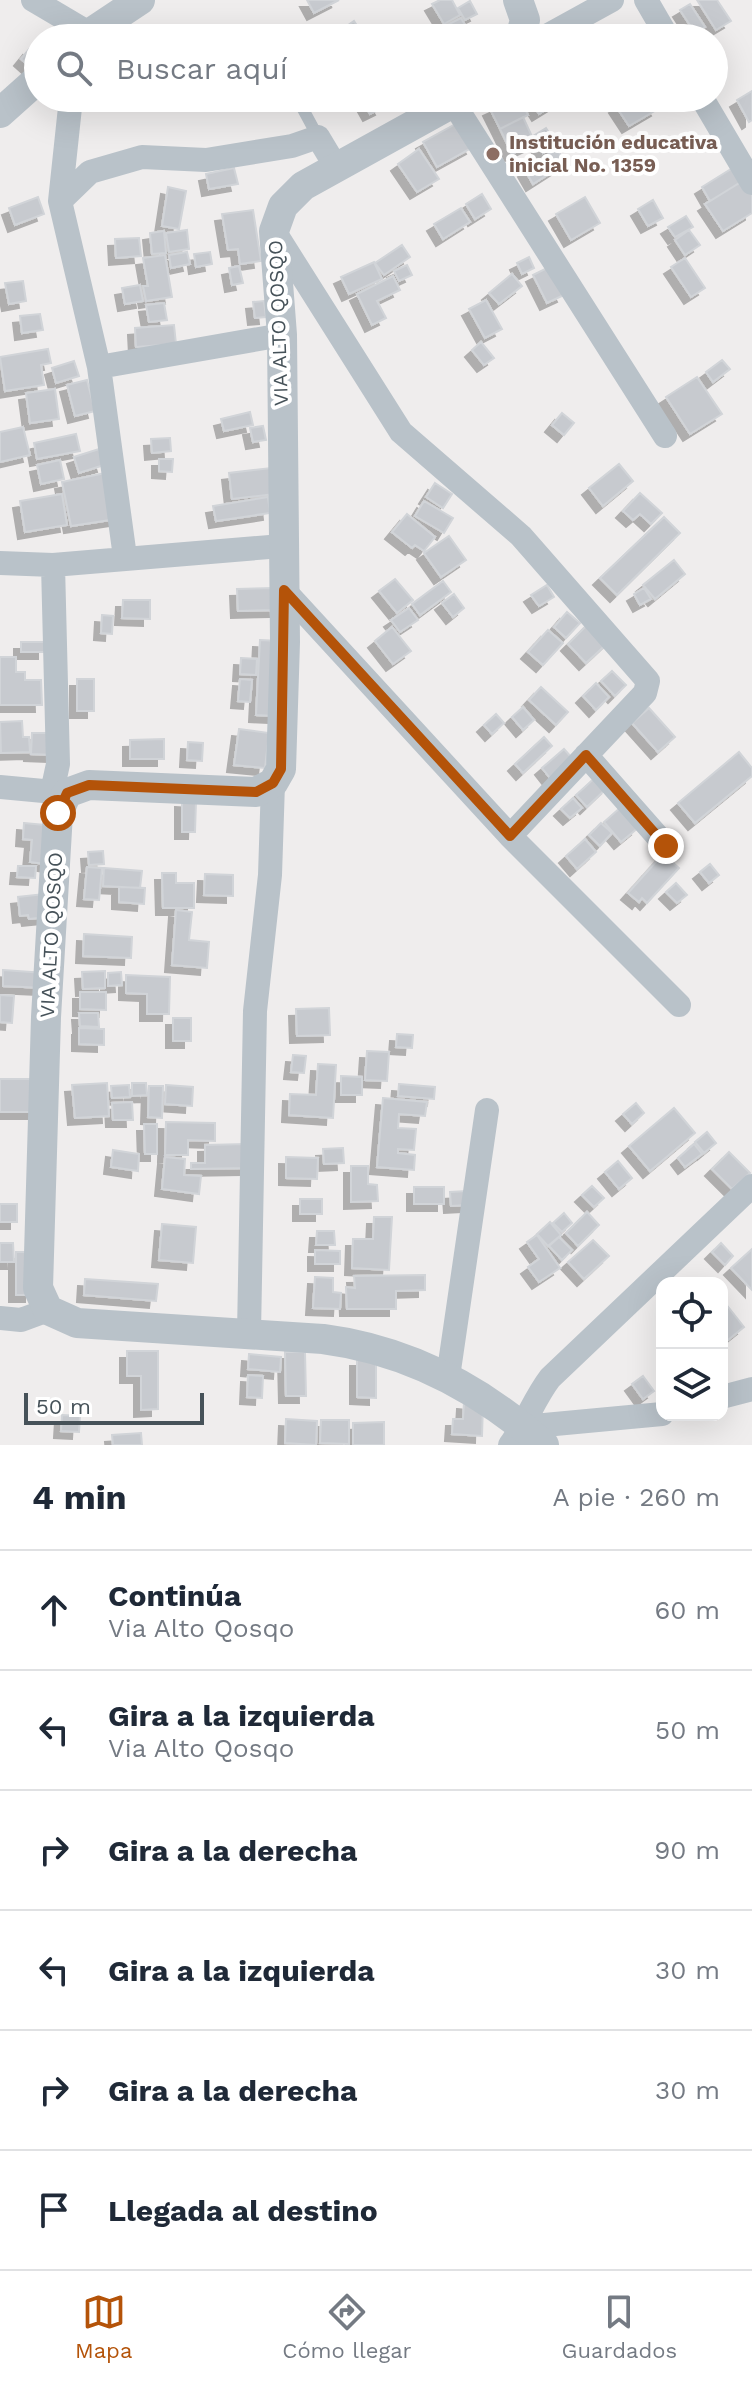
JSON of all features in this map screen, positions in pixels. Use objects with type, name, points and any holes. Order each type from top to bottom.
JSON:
[{"type":"street","points":[[33,0],[68,24]]},
{"type":"street","points":[[104,24],[140,0]]},
{"type":"street","points":[[518,0],[524,24]]},
{"type":"street","points":[[568,24],[612,0]]},
{"type":"street","points":[[646,0],[660,24]]},
{"type":"street","points":[[0,113],[24,92]]},
{"type":"street","points":[[70,112],[60,201],[99,367],[125,557]]},
{"type":"street","name":"VIA ALTO QOSQO","points":[[273,783],[281,769],[284,590],[282,335],[274,231],[283,206],[303,186],[438,112]]},
{"type":"street","points":[[465,112],[665,436]]},
{"type":"street","points":[[710,112],[752,183]]},
{"type":"street","points":[[60,201],[90,172],[142,157],[206,160],[292,146],[318,137],[336,167]]},
{"type":"street","points":[[274,231],[401,432],[521,536],[648,681],[645,693],[510,836]]},
{"type":"street","points":[[99,367],[282,335]]},
{"type":"street","points":[[0,563],[53,565],[282,546]]},
{"type":"street","points":[[53,565],[60,792]]},
{"type":"street","points":[[284,590],[510,836],[679,1005]]},
{"type":"street","points":[[586,755],[666,846]]},
{"type":"street","points":[[0,787],[60,792],[89,785],[256,792],[273,783],[270,875],[255,1011],[249,1333]]},
{"type":"street","name":"VIA ALTO QOSQO","points":[[48,1310],[38,1288],[46,1017],[60,792]]},
{"type":"street","points":[[448,1377],[487,1110]]},
{"type":"street","points":[[526,1439],[533,1400],[550,1378],[752,1186]]},
{"type":"street","points":[[0,1318],[21,1320],[48,1310],[77,1323],[355,1343],[448,1377],[484,1396],[526,1439]]},
{"type":"street","points":[[728,1395],[752,1389]]},
{"type":"street","points":[[526,1439],[656,1415]]},
{"type":"lane","points":[[305,112],[318,137]]},
{"type":"building","points":[[307,0],[339,0],[314,13]]},
{"type":"building","points":[[452,0],[460,15],[444,24],[432,4]]},
{"type":"building","points":[[697,0],[717,0],[731,21],[712,24]]},
{"type":"building","points":[[470,1],[477,14],[465,20],[458,8]]},
{"type":"building","points":[[690,4],[703,24],[689,24],[680,10]]},
{"type":"building","points":[[461,18],[464,24],[449,24]]},
{"type":"building","points":[[752,91],[752,120],[749,122],[737,100]]},
{"type":"building","points":[[492,112],[527,112],[528,115],[500,129]]},
{"type":"building","points":[[620,112],[653,112],[629,126]]},
{"type":"building","points":[[523,117],[535,143],[512,154],[500,129]]},
{"type":"building","points":[[459,122],[473,147],[437,167],[423,142]]},
{"type":"building","points":[[546,128],[557,145],[543,153],[533,136]]},
{"type":"building","points":[[419,149],[439,179],[417,192],[398,164]]},
{"type":"building","points":[[557,149],[566,163],[533,184],[525,170]]},
{"type":"building","points":[[736,166],[744,180],[710,201],[702,187]]},
{"type":"building","points":[[234,168],[238,184],[209,189],[206,174]]},
{"type":"building","points":[[746,179],[752,188],[752,213],[723,231],[705,204]]},
{"type":"building","points":[[168,187],[186,191],[179,229],[162,226]]},
{"type":"building","points":[[482,194],[491,209],[475,219],[466,204]]},
{"type":"building","points":[[38,197],[44,214],[15,225],[9,208]]},
{"type":"building","points":[[585,197],[600,223],[571,240],[556,214]]},
{"type":"building","points":[[653,200],[663,218],[648,226],[638,209]]},
{"type":"building","points":[[461,208],[470,222],[443,239],[434,224]]},
{"type":"building","points":[[253,210],[261,261],[240,264],[238,249],[228,250],[222,214]]},
{"type":"building","points":[[686,216],[693,227],[675,237],[668,227]]},
{"type":"building","points":[[187,230],[189,249],[169,252],[166,233]]},
{"type":"building","points":[[689,230],[700,245],[685,255],[675,240]]},
{"type":"building","points":[[164,231],[166,253],[152,254],[150,233]]},
{"type":"building","points":[[139,238],[141,256],[116,258],[115,239]]},
{"type":"building","points":[[402,245],[410,257],[384,275],[375,263]]},
{"type":"building","points":[[187,252],[190,264],[171,268],[169,255]]},
{"type":"building","points":[[210,252],[212,264],[196,267],[194,254]]},
{"type":"building","points":[[165,255],[172,297],[146,301],[143,286],[148,286],[143,258]]},
{"type":"building","points":[[529,257],[534,268],[522,274],[517,263]]},
{"type":"building","points":[[685,258],[705,288],[691,297],[671,267]]},
{"type":"building","points":[[374,262],[382,279],[349,294],[341,277]]},
{"type":"building","points":[[407,265],[412,275],[399,281],[394,271]]},
{"type":"building","points":[[239,266],[243,283],[232,285],[229,268]]},
{"type":"building","points":[[549,267],[564,295],[547,303],[533,275]]},
{"type":"building","points":[[512,274],[522,286],[499,304],[489,293]]},
{"type":"building","points":[[393,276],[400,290],[377,301],[386,318],[372,325],[357,294]]},
{"type":"building","points":[[23,281],[26,301],[9,304],[5,283]]},
{"type":"building","points":[[140,285],[143,301],[125,304],[122,288]]},
{"type":"building","points":[[486,300],[502,329],[485,338],[469,309]]},
{"type":"building","points":[[264,301],[266,317],[255,318],[253,302]]},
{"type":"building","points":[[164,303],[167,320],[149,322],[146,305]]},
{"type":"building","points":[[40,314],[43,330],[22,333],[20,316]]},
{"type":"building","points":[[174,325],[176,344],[136,347],[135,328]]},
{"type":"building","points":[[481,342],[494,358],[484,365],[472,350]]},
{"type":"building","points":[[48,349],[51,363],[41,365],[44,385],[5,391],[0,357]]},
{"type":"building","points":[[722,360],[730,369],[713,382],[706,372]]},
{"type":"building","points":[[74,361],[79,376],[56,383],[52,368]]},
{"type":"building","points":[[697,377],[722,414],[690,434],[666,397]]},
{"type":"building","points":[[87,380],[95,411],[75,416],[67,385]]},
{"type":"building","points":[[55,389],[59,419],[30,423],[26,393]]},
{"type":"building","points":[[250,412],[253,425],[224,431],[221,419]]},
{"type":"building","points":[[562,413],[574,423],[564,435],[552,425]]},
{"type":"building","points":[[263,426],[266,440],[253,442],[250,428]]},
{"type":"building","points":[[23,427],[30,455],[0,462],[0,432]]},
{"type":"building","points":[[76,434],[80,451],[37,459],[34,443]]},
{"type":"building","points":[[170,438],[171,451],[152,453],[151,439]]},
{"type":"building","points":[[99,449],[104,465],[79,473],[74,457]]},
{"type":"building","points":[[159,459],[173,459],[172,472],[159,471]]},
{"type":"building","points":[[60,460],[64,479],[41,484],[37,465]]},
{"type":"building","points":[[619,464],[633,481],[603,506],[589,488]]},
{"type":"building","points":[[271,468],[275,494],[232,499],[229,473]]},
{"type":"building","points":[[110,472],[117,519],[71,526],[62,482]]},
{"type":"building","points":[[435,483],[452,494],[443,508],[426,497]]},
{"type":"building","points":[[640,493],[662,513],[651,524],[640,514],[633,520],[623,511]]},
{"type":"building","points":[[62,494],[67,525],[25,532],[20,501]]},
{"type":"building","points":[[268,497],[270,513],[216,521],[213,506]]},
{"type":"building","points":[[424,501],[453,518],[444,533],[415,516]]},
{"type":"building","points":[[407,514],[435,537],[424,551],[415,545],[412,548],[392,532]]},
{"type":"building","points":[[664,517],[680,533],[617,595],[600,578]]},
{"type":"building","points":[[449,536],[466,560],[441,577],[424,553]]},
{"type":"building","points":[[674,560],[685,574],[655,599],[643,585]]},
{"type":"building","points":[[395,579],[413,600],[397,613],[379,591]]},
{"type":"building","points":[[443,581],[451,592],[420,615],[412,604]]},
{"type":"building","points":[[547,585],[554,597],[539,606],[531,595]]},
{"type":"building","points":[[275,588],[276,610],[238,611],[237,589]]},
{"type":"building","points":[[644,588],[651,599],[640,605],[634,594]]},
{"type":"building","points":[[454,594],[464,608],[453,617],[442,603]]},
{"type":"building","points":[[123,600],[150,600],[150,619],[122,618]]},
{"type":"building","points":[[409,608],[418,620],[400,632],[391,620]]},
{"type":"building","points":[[567,612],[580,623],[566,638],[554,627]]},
{"type":"building","points":[[102,615],[113,616],[112,634],[101,633]]},
{"type":"building","points":[[591,621],[610,641],[586,663],[568,644]]},
{"type":"building","points":[[392,627],[411,651],[393,664],[375,641]]},
{"type":"building","points":[[548,630],[563,643],[543,665],[528,652]]},
{"type":"building","points":[[260,640],[279,641],[275,716],[256,715]]},
{"type":"building","points":[[21,642],[45,642],[45,652],[21,652]]},
{"type":"building","points":[[0,657],[16,657],[16,672],[25,672],[25,680],[41,680],[42,705],[0,705]]},
{"type":"building","points":[[241,658],[257,659],[256,675],[240,674]]},
{"type":"building","points":[[612,671],[626,685],[615,696],[601,681]]},
{"type":"building","points":[[77,679],[94,679],[94,711],[77,711]]},
{"type":"building","points":[[240,679],[252,680],[250,702],[238,701]]},
{"type":"building","points":[[596,683],[609,697],[596,710],[583,696]]},
{"type":"building","points":[[541,687],[568,712],[556,725],[529,700]]},
{"type":"building","points":[[523,707],[534,720],[523,730],[512,717]]},
{"type":"building","points":[[649,708],[675,737],[658,752],[632,723]]},
{"type":"building","points":[[496,714],[504,723],[492,734],[484,725]]},
{"type":"building","points":[[22,721],[23,737],[29,737],[30,752],[1,753],[0,722]]},
{"type":"building","points":[[239,729],[269,733],[265,768],[234,765]]},
{"type":"building","points":[[32,733],[54,733],[54,755],[31,754]]},
{"type":"building","points":[[544,737],[552,746],[523,773],[515,764]]},
{"type":"building","points":[[164,739],[164,759],[130,759],[130,740]]},
{"type":"building","points":[[188,742],[203,743],[202,761],[187,760]]},
{"type":"building","points":[[564,749],[572,758],[550,778],[542,768]]},
{"type":"building","points":[[739,752],[752,768],[752,776],[695,823],[678,803]]},
{"type":"building","points":[[598,775],[608,787],[587,807],[576,795]]},
{"type":"building","points":[[573,798],[582,808],[570,818],[561,809]]},
{"type":"building","points":[[182,800],[196,801],[195,832],[182,832]]},
{"type":"building","points":[[620,808],[638,828],[621,842],[604,822]]},
{"type":"building","points":[[24,823],[55,826],[52,865],[30,862],[32,840],[23,839]]},
{"type":"building","points":[[601,823],[612,833],[600,846],[589,835]]},
{"type":"building","points":[[585,839],[596,852],[577,869],[566,856]]},
{"type":"building","points":[[103,851],[104,864],[89,865],[88,852]]},
{"type":"building","points":[[663,854],[679,868],[647,903],[642,898],[639,902],[628,893]]},
{"type":"building","points":[[710,864],[719,875],[709,883],[700,872]]},
{"type":"building","points":[[18,866],[36,866],[35,878],[17,877]]},
{"type":"building","points":[[87,867],[102,868],[99,900],[84,899]]},
{"type":"building","points":[[104,868],[142,871],[140,888],[103,886]]},
{"type":"building","points":[[162,873],[176,873],[176,883],[194,883],[194,908],[163,908]]},
{"type":"building","points":[[205,874],[233,875],[233,896],[204,895]]},
{"type":"building","points":[[676,883],[687,895],[677,903],[666,892]]},
{"type":"building","points":[[119,887],[145,888],[144,904],[119,902]]},
{"type":"building","points":[[44,894],[47,917],[29,919],[28,915],[20,916],[18,897]]},
{"type":"building","points":[[176,910],[192,912],[189,940],[209,942],[207,968],[172,965]]},
{"type":"building","points":[[84,934],[132,937],[131,958],[83,956]]},
{"type":"building","points":[[3,970],[45,973],[44,988],[3,986]]},
{"type":"building","points":[[105,971],[105,988],[83,989],[82,972]]},
{"type":"building","points":[[121,972],[122,985],[108,986],[108,973]]},
{"type":"building","points":[[126,975],[170,977],[169,1014],[147,1014],[147,994],[126,993]]},
{"type":"building","points":[[80,992],[106,992],[106,1010],[80,1009]]},
{"type":"building","points":[[0,995],[14,996],[12,1023],[0,1022]]},
{"type":"building","points":[[329,1008],[330,1035],[297,1036],[296,1009]]},
{"type":"building","points":[[79,1013],[98,1013],[99,1027],[80,1026]]},
{"type":"building","points":[[173,1018],[191,1018],[191,1041],[173,1041]]},
{"type":"building","points":[[79,1028],[104,1029],[104,1045],[79,1044]]},
{"type":"building","points":[[397,1034],[413,1035],[412,1048],[396,1047]]},
{"type":"building","points":[[367,1051],[389,1052],[387,1081],[365,1080]]},
{"type":"building","points":[[293,1055],[306,1056],[304,1073],[291,1072]]},
{"type":"building","points":[[318,1064],[336,1065],[333,1118],[289,1115],[290,1094],[316,1095]]},
{"type":"building","points":[[341,1076],[362,1077],[362,1095],[341,1095]]},
{"type":"building","points":[[0,1079],[42,1079],[42,1112],[0,1112]]},
{"type":"building","points":[[107,1083],[109,1116],[75,1118],[72,1085]]},
{"type":"building","points":[[132,1083],[146,1083],[147,1095],[132,1096]]},
{"type":"building","points":[[399,1084],[435,1087],[434,1099],[398,1096]]},
{"type":"building","points":[[129,1085],[130,1097],[112,1098],[111,1086]]},
{"type":"building","points":[[166,1085],[193,1087],[192,1106],[165,1104]]},
{"type":"building","points":[[149,1086],[163,1086],[162,1118],[148,1117]]},
{"type":"building","points":[[383,1098],[427,1102],[425,1116],[399,1114],[398,1128],[416,1129],[414,1150],[398,1149],[398,1153],[415,1155],[414,1170],[377,1167]]},
{"type":"building","points":[[132,1102],[133,1120],[113,1120],[112,1103]]},
{"type":"building","points":[[636,1103],[644,1113],[632,1124],[623,1114]]},
{"type":"building","points":[[674,1108],[695,1133],[650,1171],[629,1146]]},
{"type":"building","points":[[166,1122],[215,1123],[215,1141],[188,1140],[188,1155],[165,1155]]},
{"type":"building","points":[[144,1124],[157,1124],[157,1154],[145,1154]]},
{"type":"building","points":[[707,1132],[716,1143],[704,1153],[695,1142]]},
{"type":"building","points":[[247,1144],[248,1168],[191,1169],[191,1163],[205,1163],[205,1145]]},
{"type":"building","points":[[694,1144],[702,1154],[685,1167],[678,1158]]},
{"type":"building","points":[[343,1148],[344,1163],[324,1164],[323,1149]]},
{"type":"building","points":[[113,1150],[139,1154],[138,1171],[111,1167]]},
{"type":"building","points":[[729,1152],[750,1173],[732,1189],[712,1169]]},
{"type":"building","points":[[165,1157],[185,1159],[184,1175],[201,1176],[199,1194],[162,1189]]},
{"type":"building","points":[[286,1157],[318,1158],[317,1179],[286,1178]]},
{"type":"building","points":[[618,1161],[632,1178],[619,1189],[605,1172]]},
{"type":"building","points":[[351,1166],[368,1166],[368,1184],[377,1185],[378,1201],[351,1202]]},
{"type":"building","points":[[592,1186],[604,1198],[594,1207],[582,1195]]},
{"type":"building","points":[[414,1187],[444,1187],[444,1204],[414,1204]]},
{"type":"building","points":[[467,1191],[468,1205],[451,1206],[450,1192]]},
{"type":"building","points":[[300,1199],[322,1199],[322,1214],[300,1214]]},
{"type":"building","points":[[0,1204],[17,1204],[17,1222],[0,1222]]},
{"type":"building","points":[[587,1212],[599,1225],[578,1246],[566,1233]]},
{"type":"building","points":[[564,1213],[572,1223],[562,1232],[553,1223]]},
{"type":"building","points":[[374,1217],[392,1217],[389,1270],[352,1268],[353,1239],[373,1239]]},
{"type":"building","points":[[550,1222],[561,1235],[548,1246],[537,1234]]},
{"type":"building","points":[[162,1224],[196,1227],[193,1263],[159,1260]]},
{"type":"building","points":[[317,1231],[334,1231],[335,1245],[316,1245]]},
{"type":"building","points":[[537,1235],[560,1268],[539,1282],[528,1267],[539,1259],[527,1242]]},
{"type":"building","points":[[559,1237],[572,1250],[562,1260],[549,1246]]},
{"type":"building","points":[[593,1240],[609,1256],[584,1279],[568,1262]]},
{"type":"building","points":[[0,1243],[13,1243],[14,1262],[0,1262]]},
{"type":"building","points":[[721,1243],[733,1256],[725,1265],[712,1252]]},
{"type":"building","points":[[752,1249],[752,1290],[731,1268]]},
{"type":"building","points":[[315,1250],[340,1251],[340,1264],[315,1264]]},
{"type":"building","points":[[16,1252],[32,1252],[32,1295],[16,1295]]},
{"type":"building","points":[[425,1275],[425,1290],[396,1291],[396,1309],[347,1309],[346,1287],[355,1288],[354,1276]]},
{"type":"building","points":[[315,1277],[333,1278],[333,1292],[341,1293],[340,1309],[313,1308]]},
{"type":"building","points":[[85,1279],[158,1284],[156,1301],[84,1295]]},
{"type":"building","points":[[728,1307],[744,1327],[728,1340]]},
{"type":"building","points":[[127,1351],[158,1351],[158,1409],[141,1410],[141,1376],[127,1376]]},
{"type":"building","points":[[285,1352],[305,1352],[306,1396],[286,1396]]},
{"type":"building","points":[[249,1354],[281,1357],[280,1372],[248,1369]]},
{"type":"building","points":[[357,1359],[376,1359],[376,1398],[357,1397]]},
{"type":"building","points":[[248,1375],[263,1376],[262,1398],[247,1397]]},
{"type":"building","points":[[643,1376],[654,1391],[643,1399],[632,1384]]},
{"type":"building","points":[[464,1402],[483,1404],[482,1436],[452,1434],[453,1419],[463,1419]]},
{"type":"building","points":[[62,1415],[80,1416],[79,1432],[61,1431]]},
{"type":"building","points":[[286,1419],[317,1421],[316,1445],[285,1443]]},
{"type":"building","points":[[321,1420],[349,1420],[349,1444],[320,1443]]},
{"type":"building","points":[[384,1422],[384,1445],[353,1445],[353,1423]]},
{"type":"building","points":[[141,1433],[142,1445],[113,1445],[112,1435]]},
{"type":"place","name":"Institución educativa inicial No. 1359","points":[[493,154]]},
{"type":"route","points":[[58,813],[67,793],[89,785],[256,792],[273,783],[281,769],[284,590],[510,836],[586,755],[666,846]]}]
